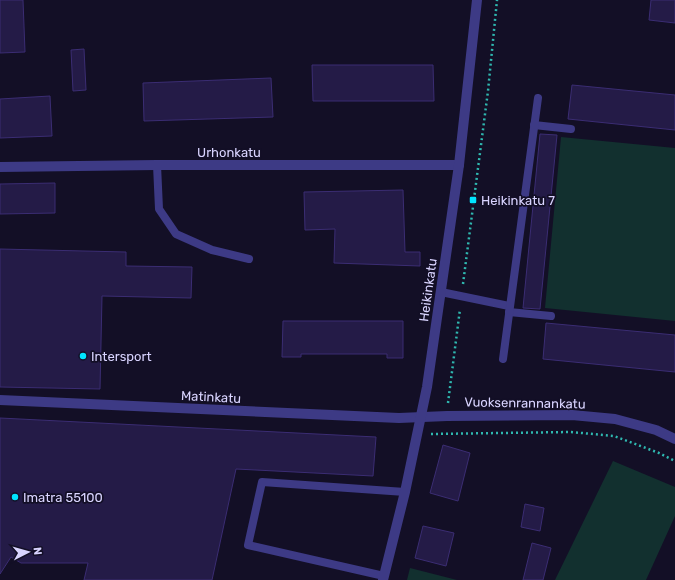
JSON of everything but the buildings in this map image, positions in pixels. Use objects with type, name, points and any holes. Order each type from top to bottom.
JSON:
[{"type":"street","name":"Heikinkatu","points":[[384,578],[405,492],[427,387],[459,166],[477,0]]},
{"type":"street","name":"Urhonkatu","points":[[0,167],[157,165],[459,166]]},
{"type":"street","name":"Matinkatu","points":[[0,400],[391,418],[420,418]]},
{"type":"street","name":"Vuoksenrannankatu","points":[[420,418],[447,416],[572,414],[615,419],[656,430],[675,439]]},
{"type":"lane","points":[[502,359],[538,98]]},
{"type":"lane","points":[[534,125],[571,129]]},
{"type":"lane","points":[[157,165],[159,209],[176,234],[212,250],[249,259]]},
{"type":"lane","points":[[440,292],[462,296],[509,309],[551,316]]},
{"type":"lane","points":[[384,578],[248,545],[262,482],[405,492]]},
{"type":"path","points":[[445,434],[488,91],[497,0]]},
{"type":"path","points":[[428,440],[430,434],[571,432],[614,436],[659,453],[675,461]]},
{"type":"green space","points":[[561,137],[675,148],[675,321],[545,308]]},
{"type":"green space","points":[[613,461],[675,487],[675,516],[646,580],[555,580]]},
{"type":"green space","points":[[410,568],[457,580],[407,580]]},
{"type":"place","name":"Heikinkatu 7","points":[[473,200]]},
{"type":"place","name":"Intersport","points":[[83,356]]},
{"type":"place","name":"Imatra 55100","points":[[15,497]]}]
